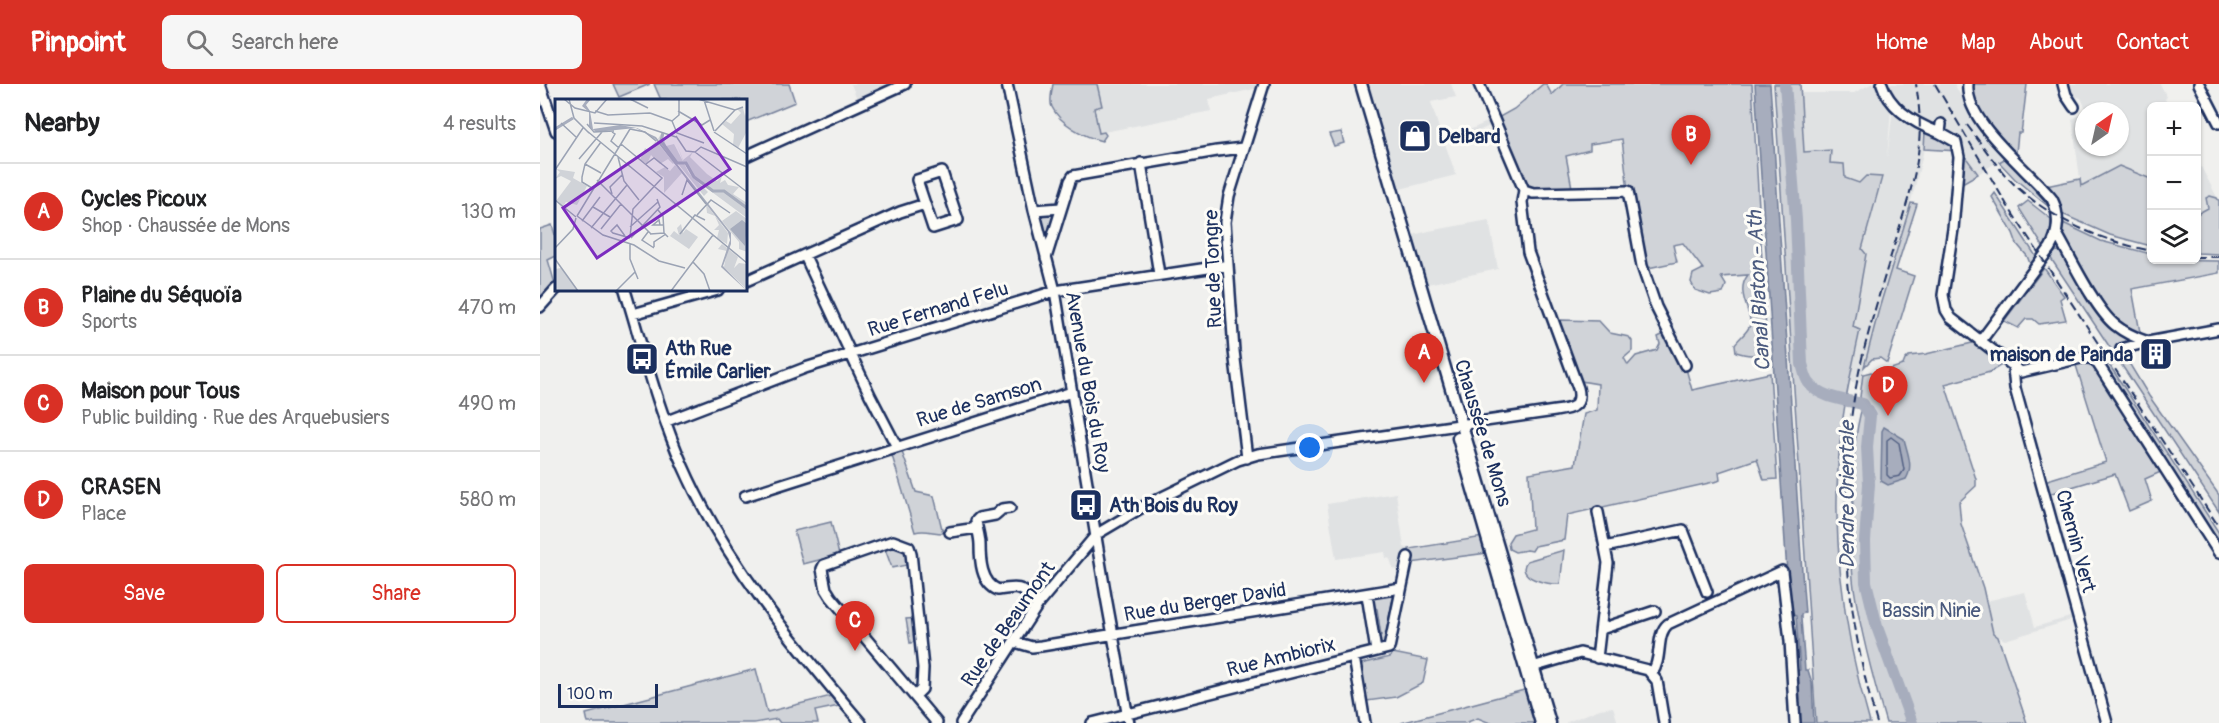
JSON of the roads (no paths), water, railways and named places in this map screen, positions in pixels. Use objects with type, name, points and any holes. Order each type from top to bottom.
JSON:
[{"type":"main road","name":"Chaussée de Mons","points":[[1354,84],[1458,425]]},
{"type":"main road","name":"Chaussée de Mons","points":[[1361,84],[1529,667],[1550,723]]},
{"type":"main road","name":"Chaussée de Mons","points":[[1529,667],[1541,723]]},
{"type":"street","points":[[540,84],[555,128]]},
{"type":"street","points":[[747,156],[905,84]]},
{"type":"street","name":"Avenue du Bois du Roy","points":[[1007,84],[1034,210],[1055,291],[1129,718]]},
{"type":"street","name":"Rue de Tongre","points":[[1247,458],[1234,351],[1225,222],[1243,148],[1264,84]]},
{"type":"street","points":[[1479,84],[1524,190],[1533,193],[1628,191],[1642,266],[1656,307],[1685,365]]},
{"type":"street","points":[[1882,84],[1889,100],[1911,120],[1940,128],[1956,142],[1959,156],[1953,230],[1943,295],[1944,303],[1952,318],[2013,368],[2026,372],[2084,357],[2098,363],[2219,553]]},
{"type":"street","points":[[1968,84],[1968,97],[1978,119],[2052,199],[2056,210],[2057,234],[2103,313],[2126,332],[2148,342]]},
{"type":"street","points":[[2063,84],[2066,95],[2074,107]]},
{"type":"street","points":[[2199,84],[2219,123]]},
{"type":"street","points":[[1046,258],[1073,176],[1243,148]]},
{"type":"street","points":[[1141,163],[1159,274]]},
{"type":"street","points":[[942,172],[958,220],[933,228],[925,204],[917,180],[942,172]]},
{"type":"street","name":"Rue de Beaumont","points":[[961,723],[1040,603],[1097,534],[1146,505],[1258,454],[1575,407],[1579,400],[1578,388],[1528,252],[1522,202],[1524,190]]},
{"type":"street","points":[[747,281],[900,212],[925,204]]},
{"type":"street","points":[[1034,210],[1061,208]]},
{"type":"street","points":[[1980,342],[2050,248],[2057,234]]},
{"type":"street","points":[[805,256],[897,447]]},
{"type":"street","name":"Rue Fernand Felu","points":[[667,421],[805,369],[1055,291],[1228,265]]},
{"type":"street","points":[[540,307],[555,290]]},
{"type":"street","points":[[625,291],[658,400],[684,468],[728,552],[805,655],[861,723]]},
{"type":"street","points":[[633,314],[714,291]]},
{"type":"street","points":[[2121,349],[2219,329]]},
{"type":"street","name":"Chemin Vert","points":[[2013,368],[2015,388],[2107,723]]},
{"type":"street","name":"Rue de Samson","points":[[745,496],[1072,392]]},
{"type":"street","points":[[1010,508],[979,518],[976,522],[979,552],[988,584],[998,590],[1020,588],[1040,603]]},
{"type":"street","points":[[1597,658],[1608,563],[1598,512]]},
{"type":"street","points":[[950,532],[977,528]]},
{"type":"street","points":[[1605,547],[1683,530],[1707,592]]},
{"type":"street","points":[[915,696],[922,688],[923,668],[909,547],[893,541],[828,563],[822,569],[826,589],[831,597],[937,723]]},
{"type":"street","points":[[1367,595],[1376,651],[1389,648],[1408,557]]},
{"type":"street","points":[[1652,673],[1656,667],[1663,628],[1668,624],[1782,571],[1790,634],[1795,723]]},
{"type":"street","name":"Rue du Berger David","points":[[1015,642],[1032,647],[1113,636],[1401,588]]},
{"type":"street","points":[[1601,629],[1655,611]]},
{"type":"street","name":"Rue Ambiorix","points":[[1092,723],[1129,718],[1376,651]]},
{"type":"street","points":[[1529,667],[1580,653],[1647,670],[1658,681],[1664,723]]},
{"type":"street","points":[[1354,657],[1365,723]]},
{"type":"water","points":[[1755,84],[1770,84],[1805,613],[1801,614],[1801,619],[1805,670],[1808,670],[1812,683],[1814,723],[1799,723],[1796,671],[1800,670],[1796,616],[1791,614],[1787,573]]},
{"type":"water","points":[[1884,427],[1904,439],[1910,464],[1906,479],[1888,485],[1881,481]]},
{"type":"waterway","name":"Dendre Orientale","points":[[1785,84],[1796,220],[1802,364],[1806,379],[1814,388],[1834,398],[1863,404],[1870,416],[1867,447],[1869,484],[1865,541],[1866,582],[1877,627],[1912,723]]},
{"type":"railway","points":[[1877,723],[1856,632],[1846,539],[1845,493],[1848,446],[1863,354],[1916,167],[1920,128],[1916,84]]},
{"type":"railway","points":[[1935,84],[2007,205],[2219,527]]},
{"type":"railway","points":[[1967,125],[2006,176],[2037,203],[2073,225],[2112,240],[2147,250]]},
{"type":"railway","points":[[2201,257],[2219,257]]},
{"type":"place","name":"Delbard","points":[[1415,136]]},
{"type":"place","name":"Plaine du Séquoïa","points":[[1691,165]]},
{"type":"place","name":"maison de Painda","points":[[2156,354]]},
{"type":"place","name":"Ath Rue Émile Carlier","points":[[642,359]]},
{"type":"place","name":"Cycles Picoux","points":[[1424,383]]},
{"type":"place","name":"CRASEN","points":[[1888,416]]},
{"type":"place","name":"Ath Bois du Roy","points":[[1086,505]]},
{"type":"place","name":"Maison pour Tous","points":[[855,651]]},
{"type":"water label","name":"Canal Blaton - Ath","points":[[1759,291]]},
{"type":"park label","name":"Bassin Ninie","points":[[1931,610]]}]
